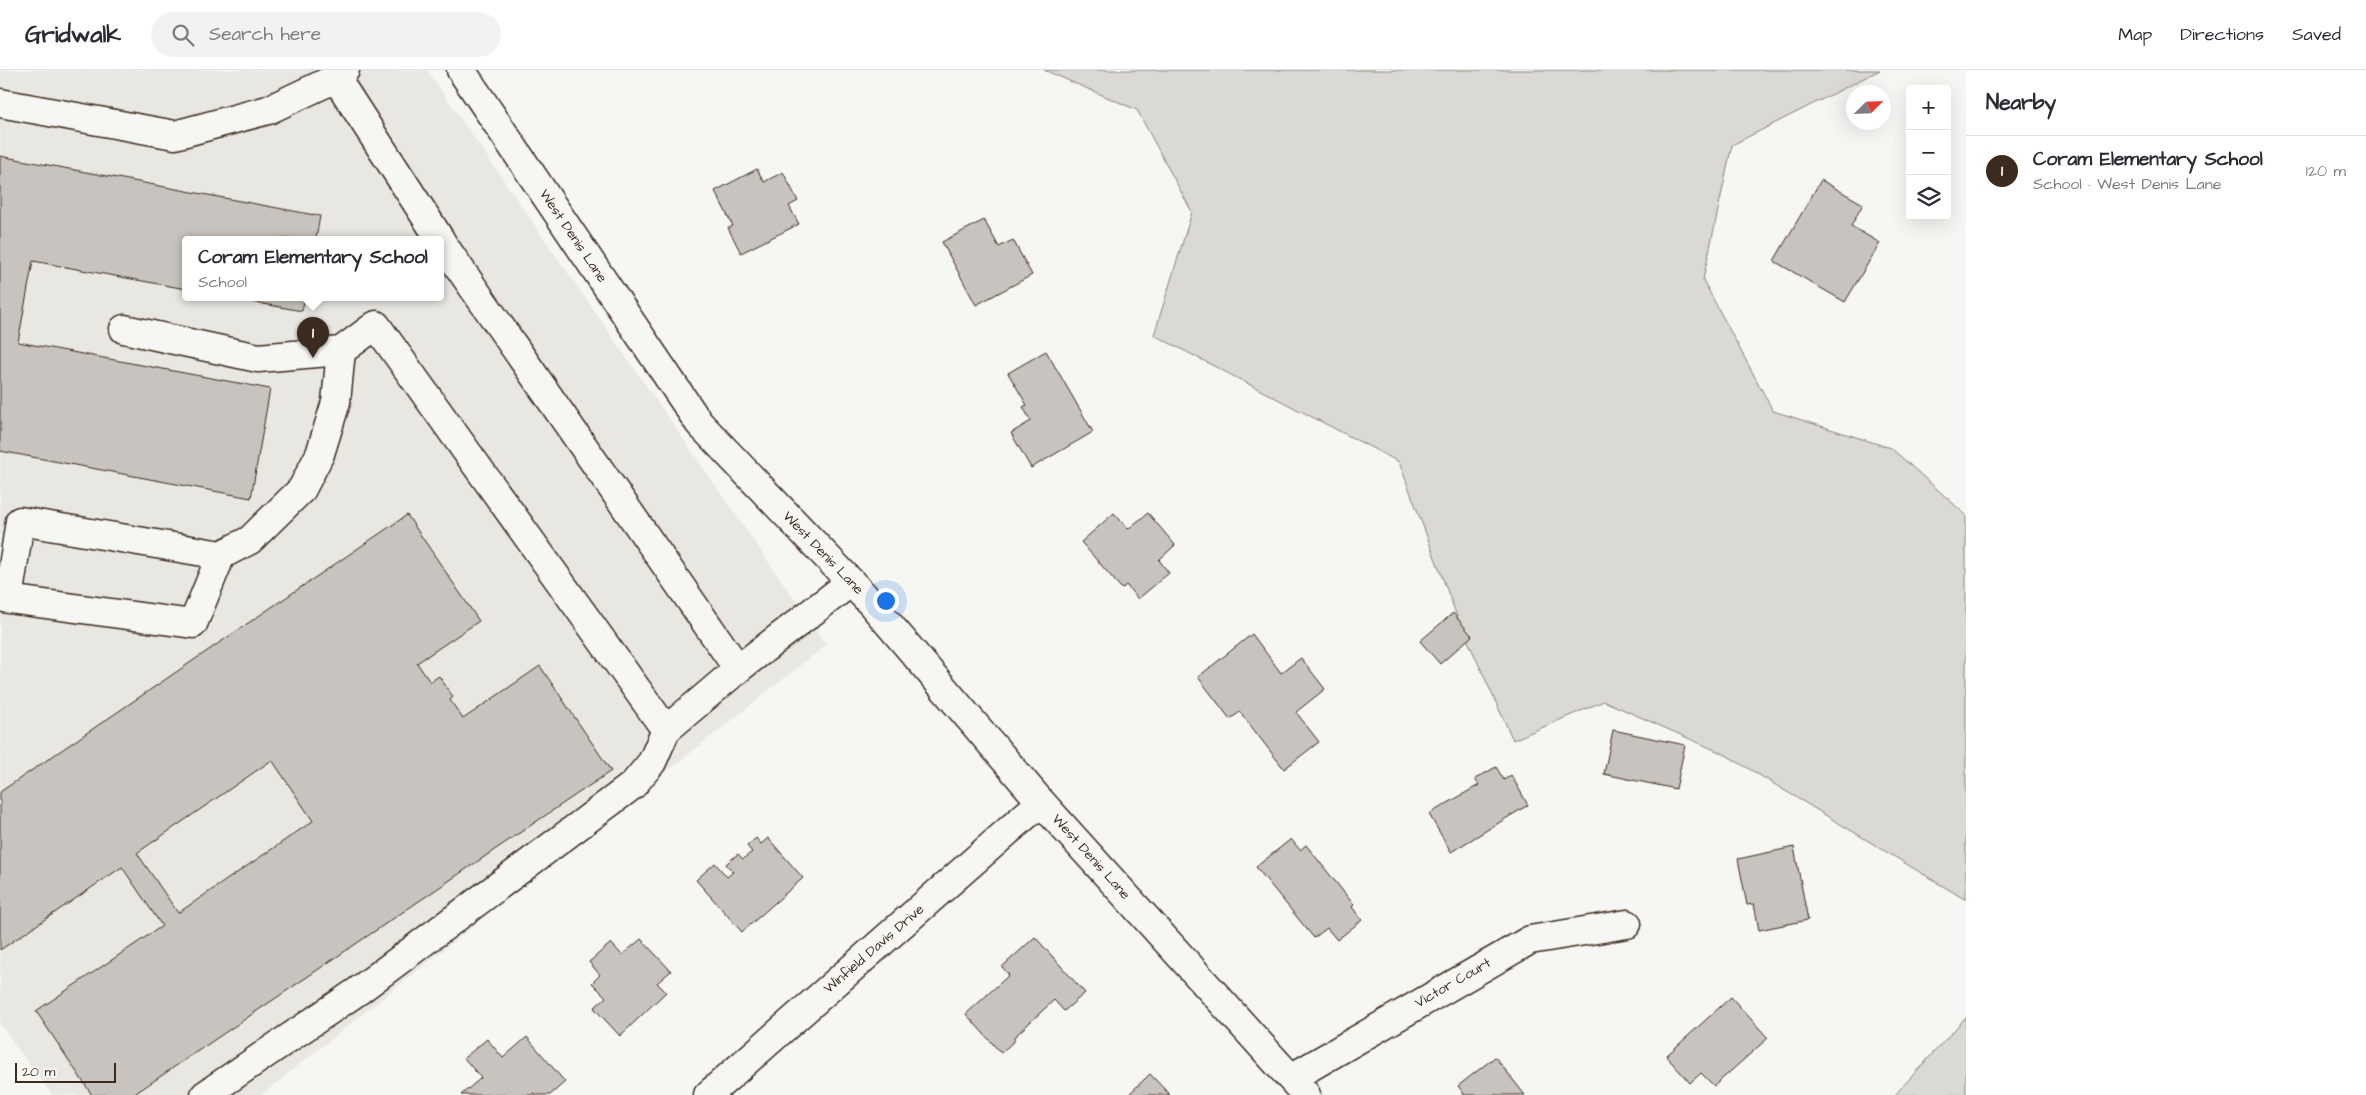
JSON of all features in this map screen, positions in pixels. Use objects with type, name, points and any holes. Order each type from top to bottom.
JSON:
[{"type":"street","name":"West Denis Lane","points":[[461,70],[699,423],[851,582],[1041,802],[1298,1086]]},
{"type":"street","points":[[0,103],[175,136],[268,110],[340,74],[438,236]]},
{"type":"street","points":[[444,246],[738,669]]},
{"type":"street","points":[[124,328],[258,358],[341,351],[376,325],[666,730]]},
{"type":"street","points":[[221,555],[193,624],[8,599],[6,573],[20,521],[221,555],[250,540],[302,489],[320,454],[336,402],[341,351]]},
{"type":"street","points":[[205,1095],[358,991],[633,785],[652,762],[666,730],[738,669],[851,582]]},
{"type":"street","name":"Winfield Davis Drive","points":[[708,1095],[1041,802]]},
{"type":"street","name":"Victor Court","points":[[1298,1086],[1530,940],[1627,924]]},
{"type":"shaded area","points":[[0,70],[427,70],[826,645],[261,1095],[52,1095],[0,1024]]},
{"type":"shaded area","points":[[1044,70],[1880,70],[1850,85],[1846,85],[1846,87],[1732,145],[1703,280],[1773,411],[1891,448],[1966,515],[1966,900],[1726,755],[1604,701],[1513,740],[1458,619],[1399,462],[1154,335],[1192,212],[1137,110]]},
{"type":"shaded area","points":[[1966,1017],[1966,1095],[1895,1095],[1902,1087]]},
{"type":"building","points":[[0,156],[320,216],[317,236],[182,236],[182,288],[33,261],[18,342],[270,389],[251,498],[0,451]]},
{"type":"building","points":[[757,169],[764,182],[783,172],[798,201],[789,206],[799,224],[741,253],[728,228],[733,226],[715,191]]},
{"type":"building","points":[[1821,180],[1863,204],[1851,226],[1880,243],[1845,302],[1774,261]]},
{"type":"building","points":[[984,220],[999,247],[1013,240],[1032,275],[976,305],[942,242]]},
{"type":"building","points":[[247,301],[304,301],[302,311]]},
{"type":"building","points":[[1046,351],[1093,432],[1031,468],[1011,433],[1031,421],[1023,407],[1027,405],[1008,373]]},
{"type":"building","points":[[1114,513],[1128,529],[1148,513],[1175,545],[1159,560],[1169,573],[1138,599],[1126,585],[1122,589],[1081,542]]},
{"type":"building","points":[[407,515],[479,621],[417,663],[430,682],[439,676],[453,697],[450,700],[463,719],[540,666],[611,771],[133,1095],[92,1095],[36,1011],[162,926],[122,867],[0,950],[0,792]],"holes":[[[272,760],[313,821],[178,913],[137,853]]]},
{"type":"building","points":[[1453,613],[1472,636],[1440,664],[1420,641]]},
{"type":"building","points":[[1252,634],[1281,673],[1301,658],[1325,689],[1296,712],[1319,742],[1284,769],[1240,712],[1230,719],[1198,677]]},
{"type":"building","points":[[1613,730],[1685,745],[1676,789],[1604,774]]},
{"type":"building","points":[[1496,767],[1504,780],[1511,775],[1528,805],[1451,852],[1429,814],[1479,785],[1475,779]]},
{"type":"building","points":[[756,838],[761,844],[768,838],[803,878],[742,932],[696,880],[715,863],[727,877],[733,872],[726,864],[738,854],[743,859],[752,852],[747,846]]},
{"type":"building","points":[[1291,839],[1300,850],[1306,845],[1354,905],[1352,907],[1362,920],[1337,940],[1327,928],[1314,938],[1256,867]]},
{"type":"building","points":[[1794,847],[1808,920],[1759,930],[1754,904],[1747,905],[1738,859]]},
{"type":"building","points":[[1035,937],[1085,993],[1064,1011],[1054,1000],[1014,1037],[1015,1040],[1001,1053],[966,1014],[1009,975],[1002,967]]},
{"type":"building","points":[[641,939],[671,971],[657,983],[666,992],[620,1036],[594,1008],[606,997],[592,983],[600,975],[589,962],[611,943],[622,955]]},
{"type":"building","points":[[1731,997],[1768,1038],[1714,1086],[1701,1073],[1690,1083],[1666,1056]]},
{"type":"building","points":[[527,1037],[565,1082],[550,1095],[536,1095],[534,1093],[531,1095],[461,1095],[481,1078],[464,1058],[487,1039],[503,1058]]},
{"type":"building","points":[[1495,1057],[1525,1095],[1465,1095],[1458,1086]]},
{"type":"building","points":[[1150,1074],[1170,1095],[1128,1095]]},
{"type":"place","name":"Coram Elementary School","points":[[313,358]]}]
